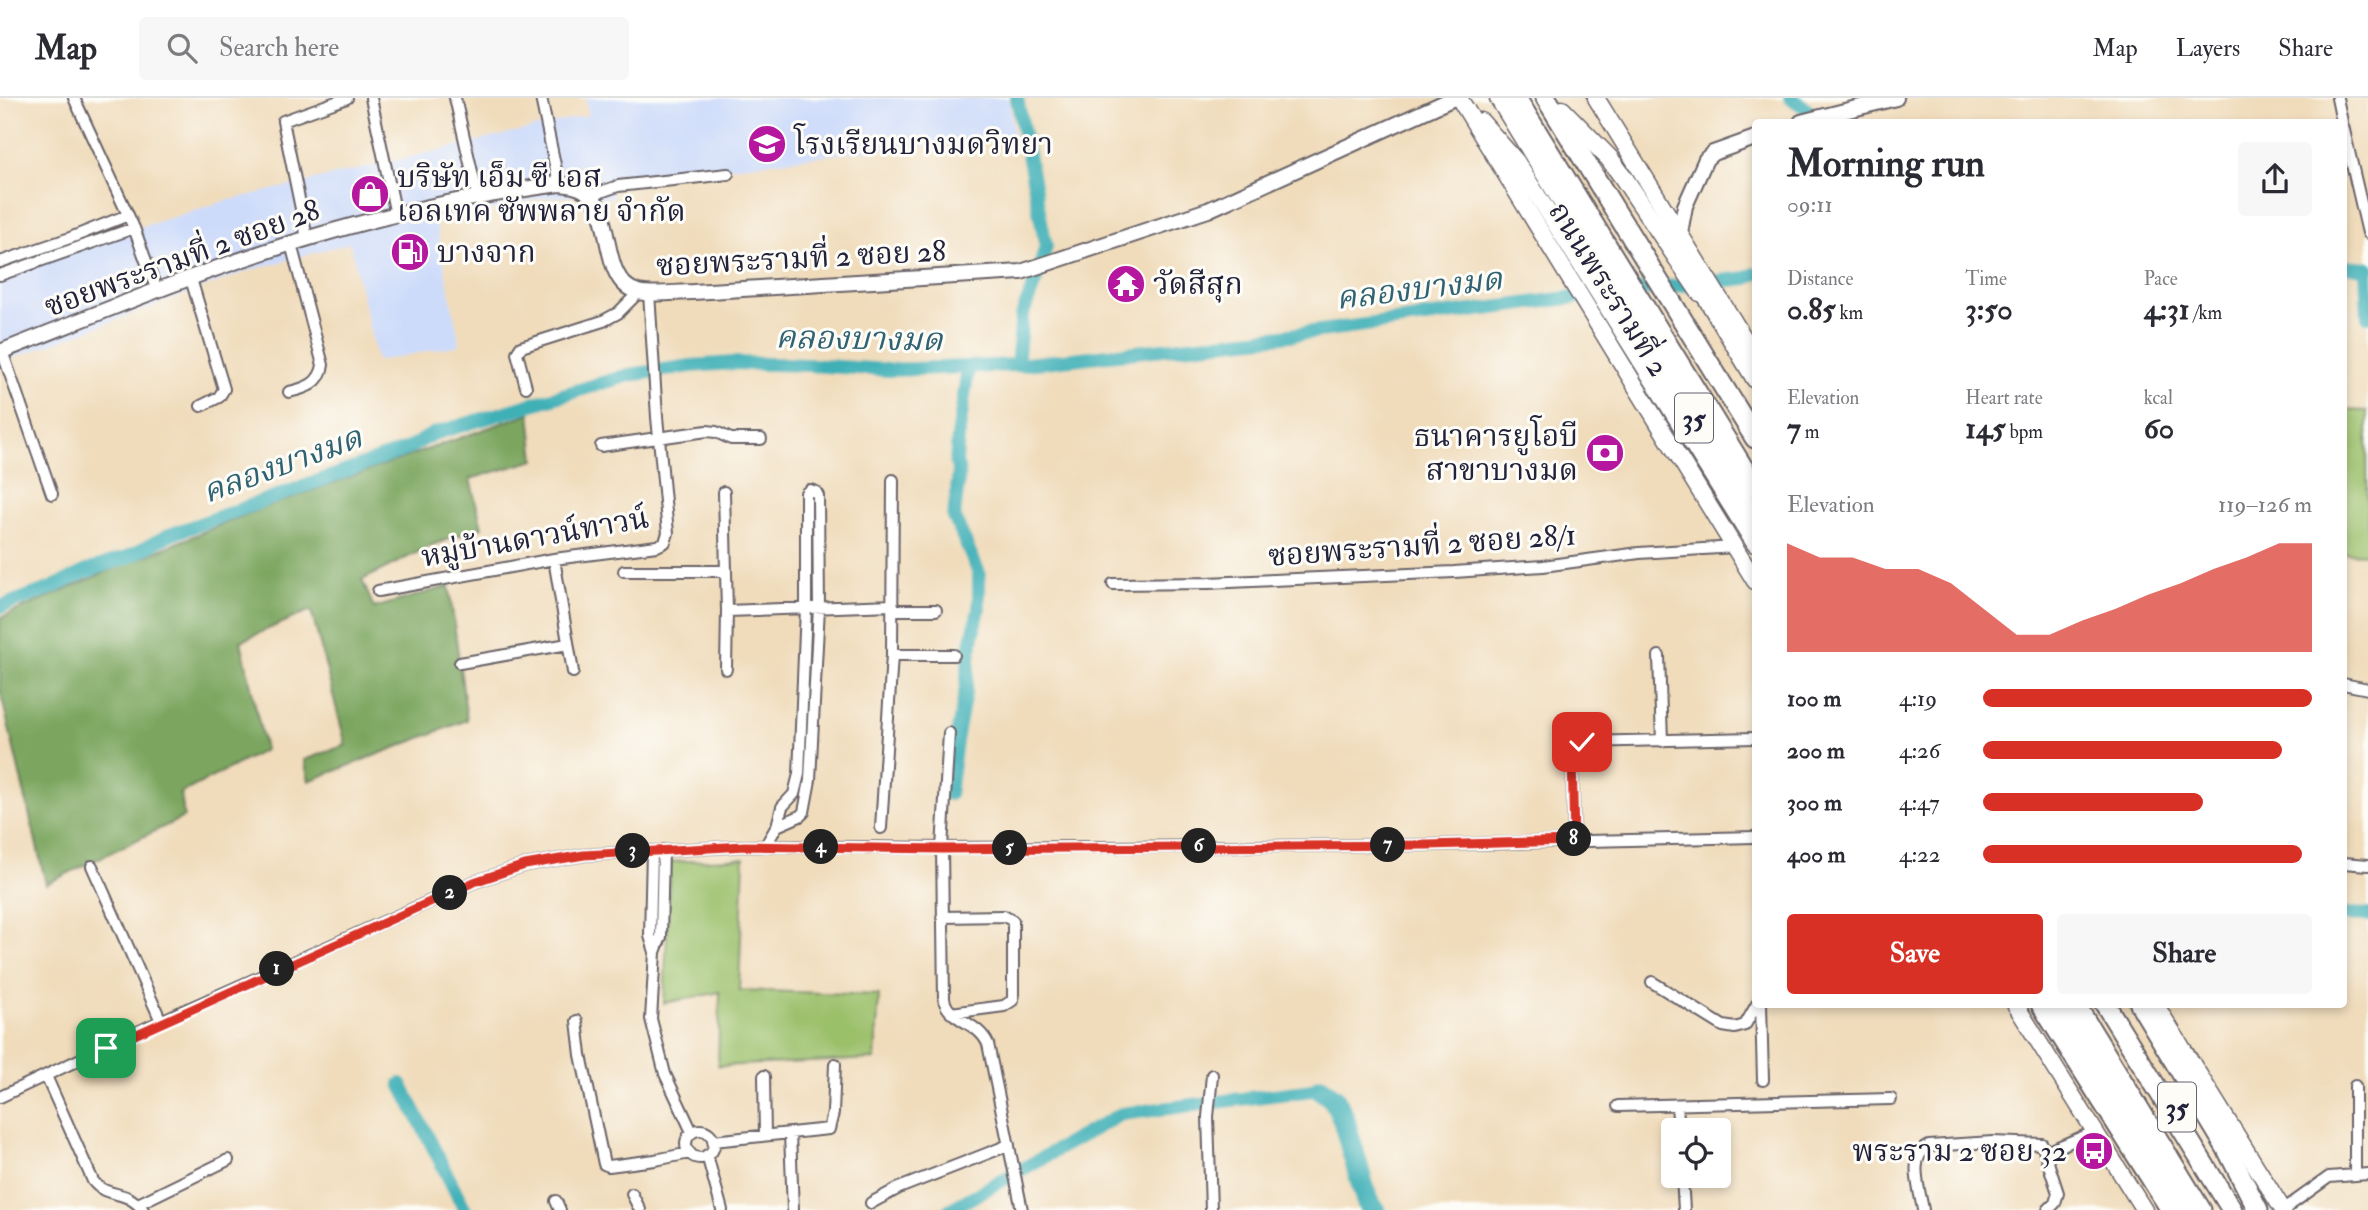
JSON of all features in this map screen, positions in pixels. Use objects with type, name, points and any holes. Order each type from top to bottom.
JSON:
[{"type":"highway","name":"ถนนพระรามที่ 2","points":[[1499,98],[1587,259],[1633,318],[1752,513]]},
{"type":"highway","points":[[1516,98],[1752,482]]},
{"type":"highway","name":"ถนนพระรามที่ 2","points":[[1554,102],[1752,420]]},
{"type":"highway","points":[[1554,102],[1609,158],[1687,261],[1700,292]]},
{"type":"highway","points":[[1554,102],[1752,433]]},
{"type":"highway","points":[[2044,1008],[2171,1210]]},
{"type":"highway","name":"35","points":[[2058,1008],[2182,1210]]},
{"type":"highway","points":[[2077,1008],[2202,1210]]},
{"type":"highway","points":[[2107,1008],[2232,1210]]},
{"type":"highway","name":"35","points":[[2115,1008],[2240,1210]]},
{"type":"highway","points":[[2142,1008],[2226,1147],[2258,1210]]},
{"type":"main road","points":[[1458,98],[1516,161],[1587,259],[1752,539]]},
{"type":"main road","name":"ถนนพระรามที่ 2","points":[[1458,98],[1752,576]]},
{"type":"main road","points":[[1596,98],[1680,233],[1687,261]]},
{"type":"main road","points":[[1652,189],[1663,218],[1687,261],[1723,303],[1752,351]]},
{"type":"main road","points":[[1700,292],[1752,375]]},
{"type":"main road","points":[[2017,1008],[2144,1210]]},
{"type":"main road","name":"35","points":[[2157,1008],[2283,1210]]},
{"type":"street","points":[[74,98],[134,228],[157,291]]},
{"type":"street","points":[[307,238],[284,121],[347,98]]},
{"type":"street","points":[[370,98],[397,215]]},
{"type":"street","points":[[455,98],[478,198]]},
{"type":"street","points":[[541,98],[559,184]]},
{"type":"street","name":"ซอยพระรามที่ 2 ซอย 28","points":[[1,351],[157,291],[307,238],[397,215],[559,184],[575,187],[592,195],[615,270],[624,284],[644,292],[1021,272],[1208,210],[1458,98]]},
{"type":"street","points":[[2337,98],[2342,119]]},
{"type":"street","points":[[1811,119],[1889,99]]},
{"type":"street","points":[[1680,233],[1685,206],[1706,159],[1713,153],[1752,139]]},
{"type":"street","points":[[2347,141],[2368,233]]},
{"type":"street","points":[[592,195],[618,186],[728,174]]},
{"type":"street","points":[[0,262],[128,215]]},
{"type":"street","points":[[0,275],[134,228]]},
{"type":"street","points":[[289,393],[317,381],[322,374],[323,365],[291,244]]},
{"type":"street","points":[[191,279],[224,389],[219,397],[201,406]]},
{"type":"street","points":[[526,387],[517,353],[521,346],[603,321],[618,313],[644,292]]},
{"type":"street","name":"หมู่บ้านดาวน์ทาวน์","points":[[378,592],[554,559],[657,546],[665,542],[668,533],[653,358],[644,292]]},
{"type":"street","points":[[1,351],[52,494]]},
{"type":"street","points":[[601,446],[707,431],[731,439],[761,439]]},
{"type":"street","points":[[881,828],[892,655],[893,480]]},
{"type":"street","points":[[766,845],[777,826],[782,807],[794,794],[799,774],[806,608],[806,493],[810,490],[818,496],[819,607],[810,780],[804,812],[777,826]]},
{"type":"street","points":[[724,492],[726,669]]},
{"type":"street","name":"ซอยพระรามที่ 2 ซอย 28/1","points":[[1112,584],[1208,583],[1454,572],[1543,566],[1639,553],[1735,547]]},
{"type":"street","points":[[554,559],[573,672]]},
{"type":"street","points":[[624,571],[726,571]]},
{"type":"street","points":[[727,611],[819,607],[936,610]]},
{"type":"street","points":[[460,663],[568,644]]},
{"type":"street","points":[[892,655],[954,655]]},
{"type":"street","points":[[1659,656],[1662,741]]},
{"type":"street","points":[[2347,685],[2368,689]]},
{"type":"street","points":[[949,733],[942,849],[945,1006],[984,1035],[1023,1210]]},
{"type":"street","points":[[1574,841],[1574,746],[1582,742],[1752,738]]},
{"type":"street","points":[[794,794],[807,802]]},
{"type":"street","points":[[0,1097],[161,1021],[497,874],[525,865],[584,855],[766,845],[942,849],[1428,845],[1752,837]]},
{"type":"street","points":[[657,850],[661,937],[655,952],[650,1019],[665,1074],[692,1132]]},
{"type":"street","points":[[2347,863],[2368,865]]},
{"type":"street","points":[[92,866],[161,1021]]},
{"type":"street","points":[[942,917],[1004,916],[1013,921],[1013,1000],[1004,1006],[951,1013]]},
{"type":"street","points":[[1652,982],[1723,1026],[1735,1028],[1745,1025],[1756,1008]]},
{"type":"street","points":[[1759,1008],[1763,1080]]},
{"type":"street","points":[[577,1021],[581,1055],[604,1164],[609,1166],[690,1153]]},
{"type":"street","points":[[713,1141],[829,1129],[833,1113],[835,1064]]},
{"type":"street","points":[[1211,1210],[1208,1117],[1212,1075]]},
{"type":"street","points":[[46,1076],[93,1181],[99,1188],[127,1196],[140,1207],[228,1160]]},
{"type":"street","points":[[764,1076],[765,1135]]},
{"type":"street","points":[[2355,1086],[2356,1174]]},
{"type":"street","points":[[1618,1106],[1891,1099]]},
{"type":"street","points":[[1677,1105],[1678,1118]]},
{"type":"street","points":[[704,1131],[713,1141],[713,1147],[707,1155],[698,1158],[690,1153],[686,1144],[692,1132],[704,1131]]},
{"type":"street","points":[[2046,1152],[2094,1132]]},
{"type":"street","points":[[790,1134],[793,1210]]},
{"type":"street","points":[[1923,1210],[1916,1167],[1917,1155],[1921,1150],[1929,1146],[2037,1142],[2042,1144],[2046,1152],[2058,1193],[2055,1203],[2048,1210]]},
{"type":"street","points":[[871,1203],[899,1188],[1009,1145]]},
{"type":"street","points":[[707,1155],[722,1210]]},
{"type":"street","points":[[2283,1210],[2329,1177],[2368,1174]]},
{"type":"street","points":[[1683,1188],[1684,1210]]},
{"type":"street","points":[[632,1194],[640,1210]]},
{"type":"shaded area","points":[[586,98],[1009,98],[1014,138],[863,151],[611,182],[614,198],[544,198],[436,223],[460,345],[377,361],[350,243],[248,271],[0,363],[0,271],[221,202],[588,115]]},
{"type":"green space","points":[[2347,410],[2367,411],[2368,554],[2347,553]]},
{"type":"green space","points":[[530,413],[535,460],[470,479],[482,527],[432,545],[362,580],[374,608],[449,586],[467,720],[309,781],[304,760],[346,745],[311,610],[241,641],[265,750],[181,793],[184,817],[46,884],[0,690],[0,618],[257,510]]},
{"type":"green space","points":[[744,858],[739,990],[879,995],[875,1059],[718,1066],[720,992],[664,1003],[670,862]]},
{"type":"waterway","points":[[1017,98],[1046,246],[1022,316],[1017,365]]},
{"type":"waterway","points":[[1791,98],[1807,109],[1809,119]]},
{"type":"waterway","name":"คลองบางมด","points":[[2347,266],[2368,268]]},
{"type":"waterway","points":[[2366,268],[2368,316]]},
{"type":"waterway","name":"คลองบางมด","points":[[1629,291],[1752,276]]},
{"type":"waterway","name":"คลองบางมด","points":[[0,607],[128,557],[169,535],[407,449],[433,434],[629,375],[732,363],[888,370],[1017,365],[1282,336],[1591,295]]},
{"type":"waterway","points":[[949,794],[970,649],[979,609],[979,573],[954,517],[959,472],[956,462],[958,437],[968,368]]},
{"type":"waterway","points":[[2347,914],[2368,915]]},
{"type":"waterway","points":[[401,1084],[465,1210]]},
{"type":"waterway","points":[[949,1210],[1121,1114],[1321,1089]]},
{"type":"waterway","points":[[1321,1089],[1334,1099],[1343,1117],[1367,1201],[1374,1210]]},
{"type":"place","name":"โรงเรียนบางมดวิทยา","points":[[767,144]]},
{"type":"place","name":"บริษัท เอ็ม ซี เอส เอลเทค ซัพพลาย จำกัด","points":[[370,194]]},
{"type":"place","name":"บางจาก","points":[[410,252]]},
{"type":"place","name":"วัดสีสุก","points":[[1126,284]]},
{"type":"place","name":"ธนาคารยูโอบี สาขาบางมด","points":[[1605,453]]},
{"type":"place","name":"พระราม 2 ซอย 32","points":[[2094,1151]]},
{"type":"route","points":[[106,1048],[474,882],[525,865],[584,855],[766,845],[942,849],[1428,845],[1574,841],[1572,755],[1574,746],[1582,742]]}]
